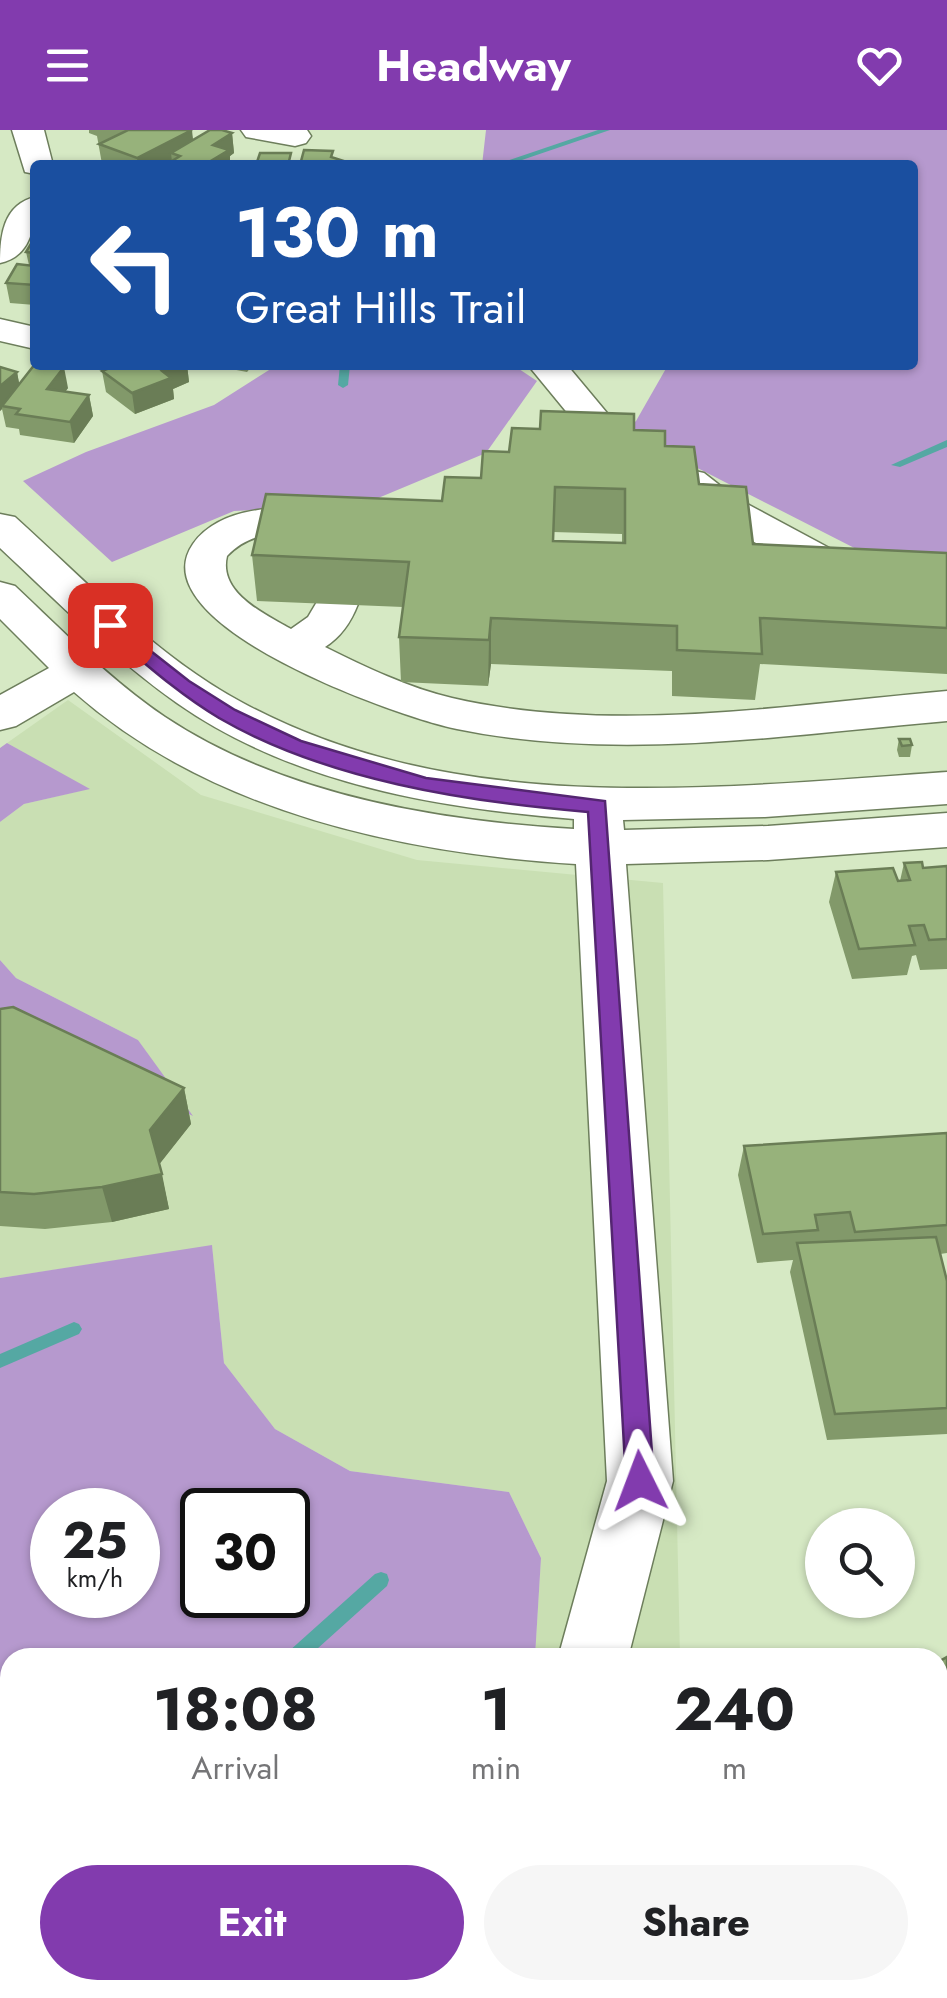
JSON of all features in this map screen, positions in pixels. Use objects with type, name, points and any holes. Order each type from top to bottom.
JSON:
[{"type":"street","points":[[28,130],[38,160]]},
{"type":"street","points":[[256,130],[295,136]]},
{"type":"street","points":[[0,253],[30,214]]},
{"type":"street","points":[[0,330],[30,337]]},
{"type":"street","points":[[551,370],[592,419],[600,449]]},
{"type":"street","points":[[553,451],[628,450],[676,470],[721,507],[816,558],[841,594]]},
{"type":"street","points":[[373,521],[252,524],[208,549],[202,564],[208,586],[223,602],[289,647],[358,681],[453,714],[533,726],[601,730],[869,690],[947,706]]},
{"type":"street","points":[[0,526],[183,686],[294,745],[425,785],[506,798],[665,850],[947,830]]},
{"type":"street","points":[[0,595],[78,670],[148,727],[216,763],[300,800],[398,827],[509,845],[600,827],[660,807],[947,788]]},
{"type":"street","points":[[289,647],[316,636],[330,620],[336,604]]},
{"type":"street","points":[[0,715],[78,670]]},
{"type":"street","points":[[596,1648],[640,1481],[600,827]]},
{"type":"shaded area","points":[[486,130],[947,130],[947,586],[874,558],[625,431],[636,421],[665,370],[918,370],[918,160],[483,160]]},
{"type":"shaded area","points":[[269,370],[520,370],[537,381],[486,453],[359,506],[234,511],[112,562],[23,481],[86,452],[214,405]]},
{"type":"shaded area","points":[[68,700],[201,795],[417,860],[663,883],[680,1648],[536,1648],[541,1558],[509,1492],[350,1471],[275,1429],[224,1363],[212,1246],[0,1278],[0,1033],[24,1033],[190,1115],[138,1040],[16,978],[0,960],[0,822],[24,804],[88,789],[7,743]]},
{"type":"shaded area","points":[[7,743],[90,789],[24,804],[0,822],[0,748]]},
{"type":"shaded area","points":[[0,960],[16,978],[138,1040],[193,1116],[24,1033],[0,1033]]},
{"type":"shaded area","points":[[212,1245],[224,1363],[275,1429],[350,1471],[509,1492],[541,1558],[536,1648],[0,1648],[0,1278]]},
{"type":"building","points":[[128,130],[192,130],[137,158],[99,144]]},
{"type":"building","points":[[210,130],[232,133],[213,145],[229,150],[212,160],[174,160],[180,156],[171,153]]},
{"type":"building","points":[[304,150],[333,151],[331,157],[341,160],[301,160]]},
{"type":"building","points":[[260,153],[291,153],[289,160],[258,160]]},
{"type":"building","points":[[17,264],[30,265],[30,285],[6,283]]},
{"type":"building","points":[[0,367],[17,372],[0,386]]},
{"type":"building","points":[[30,370],[62,370],[47,389],[89,395],[70,422],[16,414],[20,409],[2,406]]},
{"type":"building","points":[[165,370],[171,378],[132,393],[102,371]]},
{"type":"building","points":[[541,411],[634,414],[634,430],[665,431],[665,446],[694,447],[699,484],[746,487],[753,544],[947,553],[947,628],[760,618],[762,654],[677,650],[677,626],[491,618],[489,640],[399,637],[409,562],[252,555],[266,494],[442,501],[445,477],[481,478],[483,451],[509,452],[512,428],[540,429]],"holes":[[[555,487],[625,489],[625,543],[553,541]]]},
{"type":"building","points":[[899,739],[910,739],[912,745],[902,746]]},
{"type":"building","points":[[922,862],[923,868],[947,866],[947,939],[929,940],[924,925],[909,926],[915,945],[859,949],[836,872],[893,868],[898,881],[910,880],[904,863]]},
{"type":"building","points":[[13,1007],[184,1088],[150,1130],[162,1174],[102,1187],[34,1194],[0,1192],[0,1009]]},
{"type":"building","points":[[947,1133],[947,1225],[855,1232],[850,1212],[815,1215],[818,1230],[763,1234],[744,1146]]},
{"type":"building","points":[[936,1237],[947,1281],[947,1408],[835,1414],[797,1243]]},
{"type":"waterway","points":[[514,160],[606,130]]},
{"type":"waterway","points":[[343,385],[344,370]]},
{"type":"waterway","points":[[896,465],[947,443]]},
{"type":"waterway","points":[[0,1361],[74,1329]]},
{"type":"waterway","points":[[305,1648],[381,1580]]},
{"type":"route","points":[[110,625],[183,686],[228,714],[294,745],[425,785],[506,798],[598,806],[640,1481]]}]
